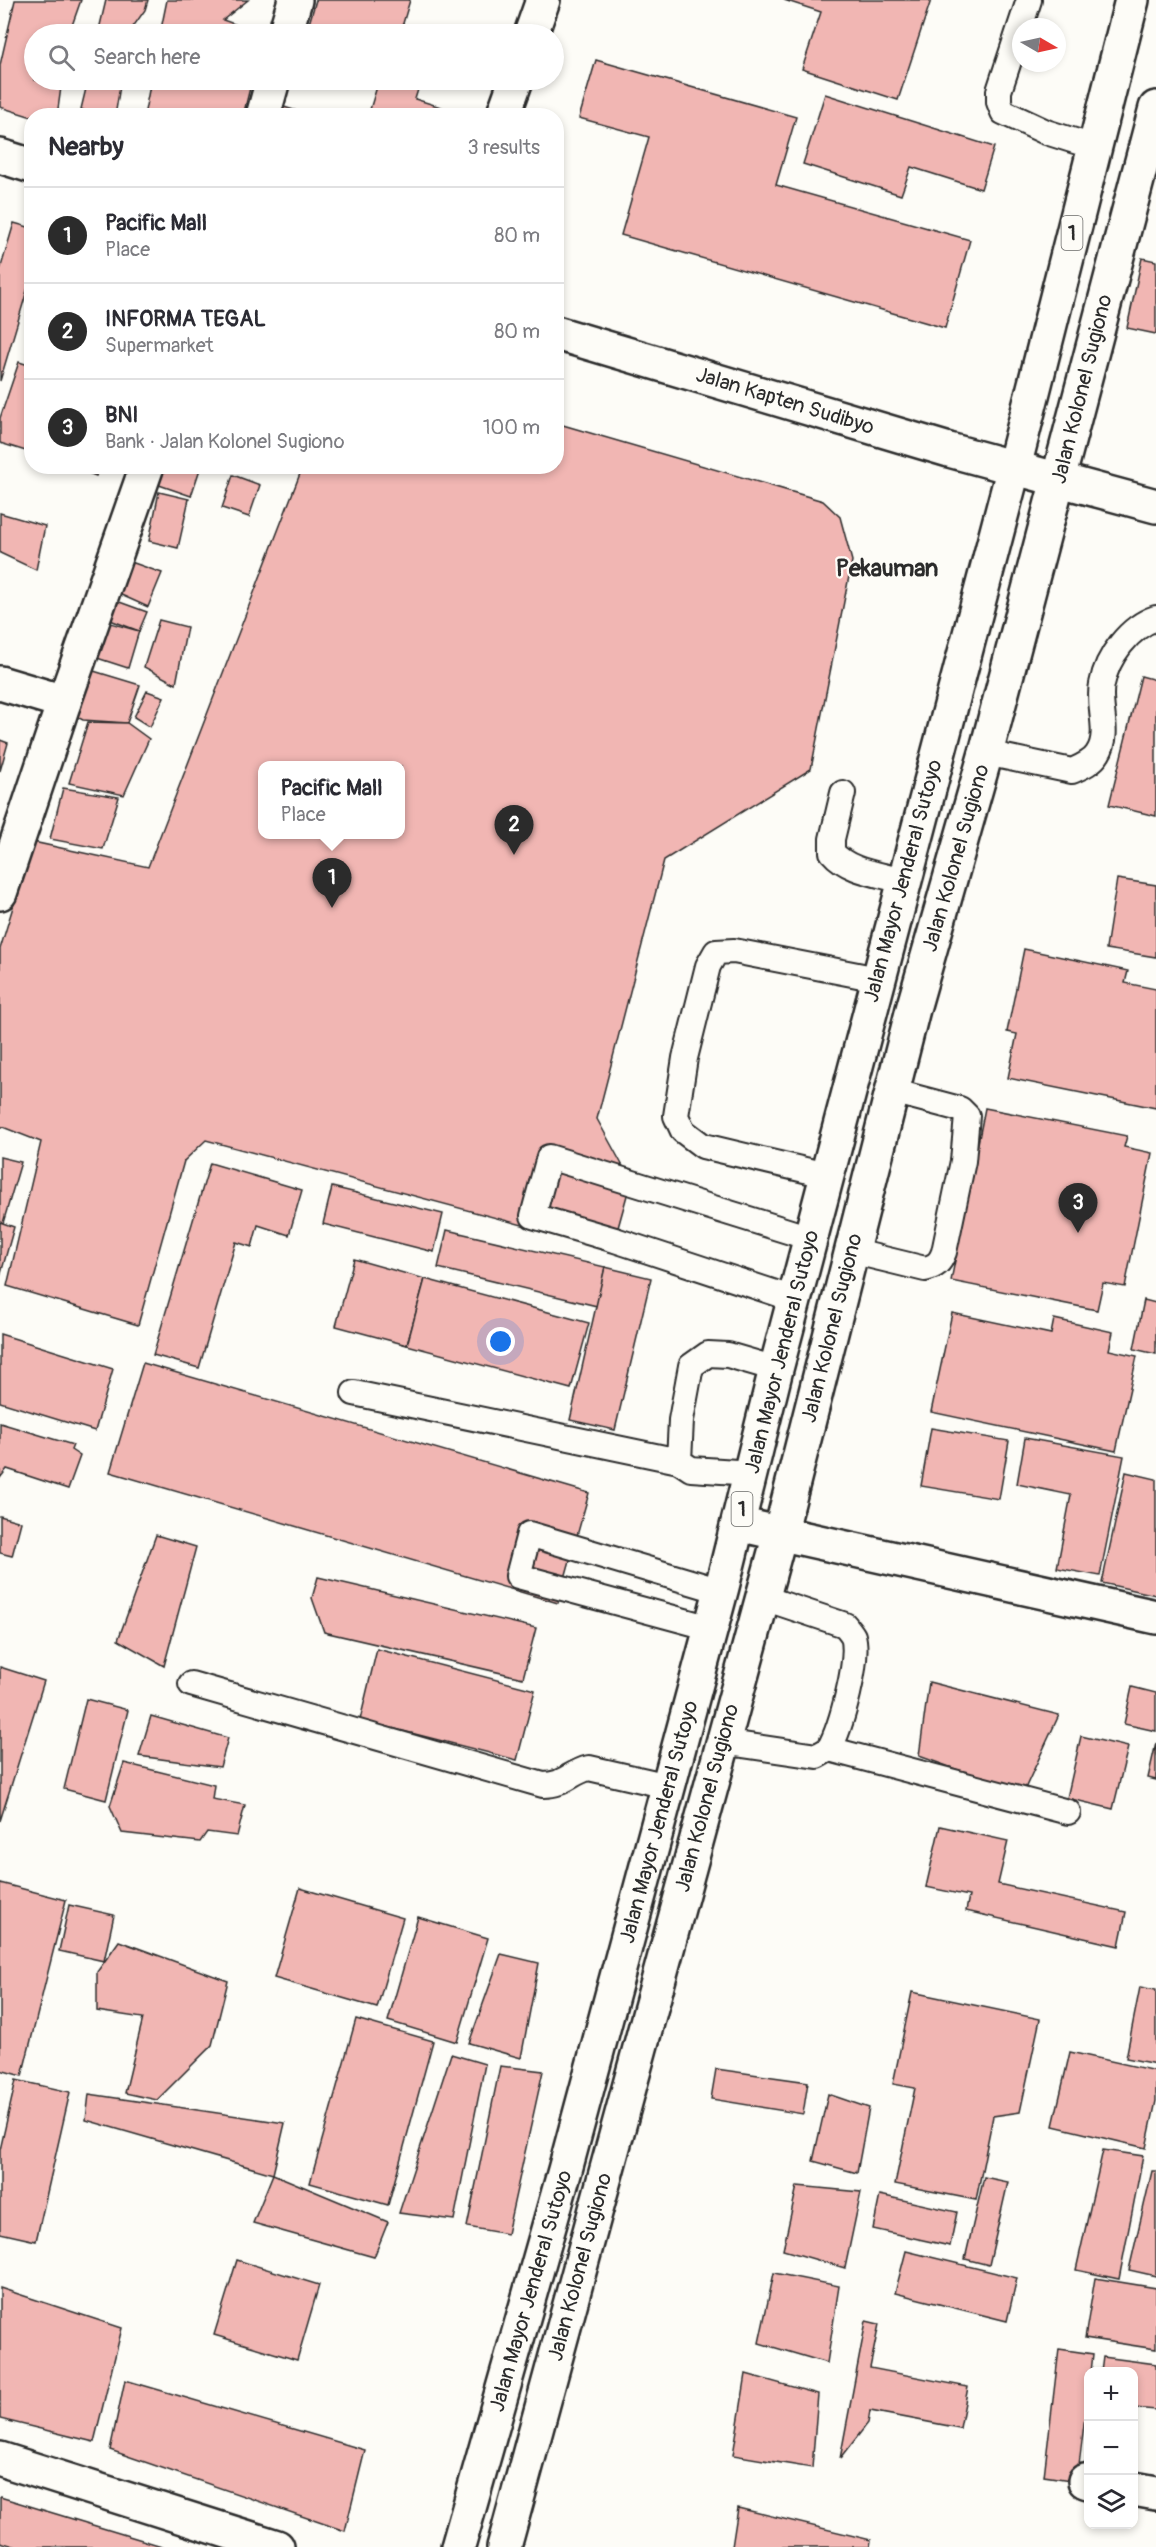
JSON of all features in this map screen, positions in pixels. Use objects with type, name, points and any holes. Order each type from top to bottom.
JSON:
[{"type":"main road","points":[[288,24],[295,0]]},
{"type":"main road","points":[[535,24],[543,0]]},
{"type":"main road","name":"1","points":[[1014,467],[1132,0]]},
{"type":"main road","points":[[265,108],[270,90]]},
{"type":"main road","points":[[506,108],[512,90]]},
{"type":"main road","name":"Jalan Kolonel Sugiono","points":[[504,2547],[780,1534],[892,1091],[986,753],[1156,108]]},
{"type":"main road","points":[[0,156],[24,164]]},
{"type":"main road","name":"Jalan Kapten Sudibyo","points":[[564,335],[938,447],[1156,506]]},
{"type":"main road","name":"Jalan Mayor Jenderal Sutoyo","points":[[458,2547],[565,2170],[721,1591],[826,1175],[1014,467]]},
{"type":"main road","points":[[0,893],[144,474]]},
{"type":"main road","points":[[0,683],[64,702]]},
{"type":"main road","points":[[738,1524],[1156,1617]]},
{"type":"main road","points":[[0,2459],[277,2547]]},
{"type":"main road","points":[[1138,2490],[1156,2493]]},
{"type":"lane","points":[[1029,0],[999,91],[999,102],[1003,112],[1015,120],[1094,147]]},
{"type":"lane","points":[[986,753],[1072,771],[1085,766],[1098,756],[1102,745],[1101,685],[1113,656],[1130,633],[1147,621],[1156,618]]},
{"type":"lane","points":[[843,792],[832,839],[832,852],[839,861],[852,867],[903,881]]},
{"type":"lane","points":[[826,1175],[703,1146],[683,1131],[676,1116],[685,1058],[708,966],[716,952],[734,951],[878,979]]},
{"type":"lane","points":[[851,1251],[925,1269],[940,1261],[944,1252],[963,1161],[967,1116],[960,1109],[892,1091]]},
{"type":"lane","points":[[795,1299],[615,1240],[533,1216],[549,1157],[810,1238]]},
{"type":"lane","points":[[679,1461],[681,1420],[691,1365],[708,1354],[728,1355],[776,1369]]},
{"type":"lane","points":[[354,1393],[679,1461],[692,1469],[752,1473]]},
{"type":"lane","points":[[711,1628],[518,1576],[529,1534],[721,1591]]},
{"type":"lane","points":[[722,1742],[817,1756],[829,1749],[843,1714],[854,1654],[852,1635],[844,1625],[761,1597]]},
{"type":"lane","points":[[191,1684],[543,1785],[559,1784],[577,1771],[589,1768],[668,1786]]},
{"type":"lane","points":[[829,1749],[1068,1812]]},
{"type":"building","points":[[15,0],[81,0],[73,24],[24,24],[24,90],[61,90],[58,108],[24,108],[24,114],[0,107],[0,65]]},
{"type":"building","points":[[106,0],[148,0],[145,10],[135,24],[100,24]]},
{"type":"building","points":[[167,0],[248,0],[223,20],[234,24],[162,24]]},
{"type":"building","points":[[316,0],[410,0],[403,24],[309,24]]},
{"type":"building","points":[[784,0],[931,0],[898,100],[802,69],[821,12]]},
{"type":"building","points":[[596,60],[796,117],[776,185],[970,240],[945,328],[621,235],[649,137],[579,118]]},
{"type":"building","points":[[86,90],[119,90],[116,108],[81,108]]},
{"type":"building","points":[[149,90],[250,90],[245,108],[146,108]]},
{"type":"building","points":[[376,90],[418,90],[415,99],[444,108],[370,108]]},
{"type":"building","points":[[825,94],[994,147],[981,189],[911,167],[901,195],[803,164]]},
{"type":"building","points":[[14,223],[24,226],[24,301],[0,381],[0,270]]},
{"type":"building","points":[[1142,258],[1156,261],[1156,334],[1127,328]]},
{"type":"building","points":[[19,362],[24,364],[24,450],[0,443],[0,418]]},
{"type":"building","points":[[564,425],[823,501],[840,517],[852,561],[811,769],[664,860],[597,1119],[631,1181],[612,1249],[206,1140],[184,1161],[138,1325],[7,1286],[41,1142],[0,1126],[0,949],[33,842],[148,867],[300,474],[564,474]]},
{"type":"building","points":[[162,474],[198,474],[191,496],[159,485]]},
{"type":"building","points":[[233,475],[260,485],[249,517],[222,508]]},
{"type":"building","points":[[159,492],[189,499],[178,548],[149,541]]},
{"type":"building","points":[[0,513],[45,526],[36,570],[0,553]]},
{"type":"building","points":[[131,562],[162,573],[148,607],[119,594]]},
{"type":"building","points":[[114,600],[147,612],[139,631],[105,618]]},
{"type":"building","points":[[159,620],[187,627],[176,684],[144,667]]},
{"type":"building","points":[[107,622],[139,631],[128,668],[97,658]]},
{"type":"building","points":[[87,669],[140,685],[127,723],[83,720],[69,713]]},
{"type":"building","points":[[1141,676],[1156,680],[1156,816],[1109,805]]},
{"type":"building","points":[[147,691],[164,697],[150,727],[134,717]]},
{"type":"building","points":[[88,722],[127,723],[149,739],[124,795],[69,783]]},
{"type":"building","points":[[0,740],[8,743],[0,771]]},
{"type":"building","points":[[63,788],[119,797],[103,849],[50,839]]},
{"type":"building","points":[[1117,879],[1156,885],[1156,957],[1106,949]]},
{"type":"building","points":[[1024,949],[1128,971],[1125,983],[1156,989],[1156,1108],[1008,1078],[1017,1034],[1007,1032]]},
{"type":"building","points":[[985,1108],[1127,1136],[1124,1147],[1152,1153],[1125,1287],[1103,1283],[1097,1310],[951,1281]]},
{"type":"building","points":[[0,1157],[21,1162],[3,1223],[0,1222]]},
{"type":"building","points":[[210,1163],[302,1190],[289,1235],[258,1225],[252,1247],[236,1242],[199,1368],[153,1355]]},
{"type":"building","points":[[332,1187],[443,1214],[434,1252],[323,1224]]},
{"type":"building","points":[[0,1222],[14,1227],[0,1277]]},
{"type":"building","points":[[447,1230],[605,1267],[597,1306],[438,1268]]},
{"type":"building","points":[[354,1259],[425,1279],[407,1345],[336,1326]]},
{"type":"building","points":[[605,1267],[651,1278],[615,1430],[570,1420]]},
{"type":"building","points":[[425,1279],[589,1323],[571,1389],[407,1345]]},
{"type":"building","points":[[1144,1300],[1156,1303],[1156,1354],[1134,1349]]},
{"type":"building","points":[[952,1313],[1051,1334],[1054,1319],[1113,1332],[1109,1350],[1137,1356],[1116,1451],[931,1412]]},
{"type":"building","points":[[0,1334],[113,1369],[95,1431],[0,1402]]},
{"type":"building","points":[[143,1363],[589,1493],[558,1603],[110,1472]]},
{"type":"building","points":[[0,1423],[73,1445],[71,1450],[80,1456],[68,1489],[7,1469],[0,1478]]},
{"type":"building","points":[[931,1428],[1009,1441],[999,1499],[921,1486]]},
{"type":"building","points":[[1025,1438],[1124,1456],[1100,1576],[1057,1568],[1071,1495],[1017,1484]]},
{"type":"building","points":[[1126,1472],[1156,1479],[1156,1595],[1102,1583]]},
{"type":"building","points":[[0,1516],[21,1522],[12,1556],[0,1553]]},
{"type":"building","points":[[156,1535],[196,1547],[164,1666],[118,1640]]},
{"type":"building","points":[[318,1577],[536,1628],[523,1678],[324,1632],[312,1598]]},
{"type":"building","points":[[377,1649],[535,1690],[517,1760],[360,1720]]},
{"type":"building","points":[[0,1667],[44,1681],[0,1821]]},
{"type":"building","points":[[929,1682],[1059,1715],[1023,1793],[919,1756]]},
{"type":"building","points":[[1132,1687],[1156,1693],[1156,1731],[1124,1724]]},
{"type":"building","points":[[86,1699],[128,1710],[106,1800],[64,1789]]},
{"type":"building","points":[[151,1716],[228,1738],[220,1767],[139,1756]]},
{"type":"building","points":[[1081,1736],[1128,1747],[1113,1809],[1067,1798]]},
{"type":"building","points":[[1156,1743],[1156,1780],[1148,1778]]},
{"type":"building","points":[[124,1763],[214,1785],[212,1799],[245,1805],[237,1836],[207,1832],[200,1842],[122,1833],[110,1806]]},
{"type":"building","points":[[940,1826],[1008,1841],[998,1884],[1126,1912],[1119,1946],[966,1911],[969,1896],[926,1887]]},
{"type":"building","points":[[0,1883],[66,1900],[22,2076],[0,2070]]},
{"type":"building","points":[[300,1888],[403,1918],[377,2008],[274,1978]]},
{"type":"building","points":[[69,1905],[114,1915],[104,1961],[59,1951]]},
{"type":"building","points":[[418,1917],[488,1938],[457,2042],[388,2021]]},
{"type":"building","points":[[119,1941],[228,1981],[212,2045],[157,2100],[125,2093],[143,2018],[97,2011],[97,1972]]},
{"type":"building","points":[[501,1954],[539,1963],[521,2058],[469,2043]]},
{"type":"building","points":[[1140,1987],[1156,1990],[1156,2064],[1126,2058]]},
{"type":"building","points":[[912,1992],[1040,2019],[1020,2112],[993,2116],[976,2200],[895,2184],[915,2088],[893,2084]]},
{"type":"building","points":[[356,2019],[433,2041],[388,2205],[310,2183]]},
{"type":"building","points":[[1070,2052],[1156,2071],[1156,2101],[1146,2148],[1053,2126]]},
{"type":"building","points":[[451,2054],[485,2064],[454,2220],[399,2213]]},
{"type":"building","points":[[500,2066],[543,2071],[507,2234],[467,2227]]},
{"type":"building","points":[[716,2069],[808,2082],[803,2114],[711,2099]]},
{"type":"building","points":[[16,2080],[70,2092],[36,2241],[0,2233],[0,2150]]},
{"type":"building","points":[[89,2094],[285,2123],[273,2174],[86,2120]]},
{"type":"building","points":[[828,2094],[869,2108],[857,2173],[813,2161]]},
{"type":"building","points":[[1103,2150],[1143,2156],[1119,2279],[1076,2270]]},
{"type":"building","points":[[1152,2171],[1156,2171],[1156,2276],[1129,2270]]},
{"type":"building","points":[[273,2174],[388,2222],[374,2257],[253,2223]]},
{"type":"building","points":[[984,2177],[1008,2182],[989,2265],[965,2259]]},
{"type":"building","points":[[797,2186],[861,2192],[845,2268],[783,2250]]},
{"type":"building","points":[[880,2195],[957,2212],[950,2246],[873,2229]]},
{"type":"building","points":[[906,2251],[1017,2278],[1007,2321],[895,2293]]},
{"type":"building","points":[[237,2260],[319,2285],[297,2360],[214,2335]]},
{"type":"building","points":[[774,2273],[839,2286],[827,2363],[759,2343]]},
{"type":"building","points":[[1095,2278],[1156,2288],[1156,2349],[1085,2338]]},
{"type":"building","points":[[0,2288],[122,2328],[94,2442],[0,2419]]},
{"type":"building","points":[[866,2321],[879,2324],[870,2368],[968,2387],[960,2428],[870,2411],[868,2423],[840,2459]]},
{"type":"building","points":[[1059,2349],[1093,2354],[1092,2367],[1084,2367],[1084,2424],[1077,2481],[1044,2476]]},
{"type":"building","points":[[1103,2357],[1156,2364],[1156,2410],[1138,2408],[1138,2367],[1102,2367]]},
{"type":"building","points":[[746,2374],[818,2394],[812,2468],[733,2455]]},
{"type":"building","points":[[125,2380],[365,2450],[345,2531],[110,2450]]},
{"type":"building","points":[[0,2497],[165,2547],[17,2547],[0,2542]]},
{"type":"building","points":[[738,2508],[871,2540],[870,2547],[732,2547]]},
{"type":"place","name":"INFORMA TEGAL","points":[[514,855]]},
{"type":"place","name":"Pacific Mall","points":[[332,908]]},
{"type":"place","name":"BNI","points":[[1078,1233]]},
{"type":"district","name":"Pekauman","points":[[887,568]]}]
